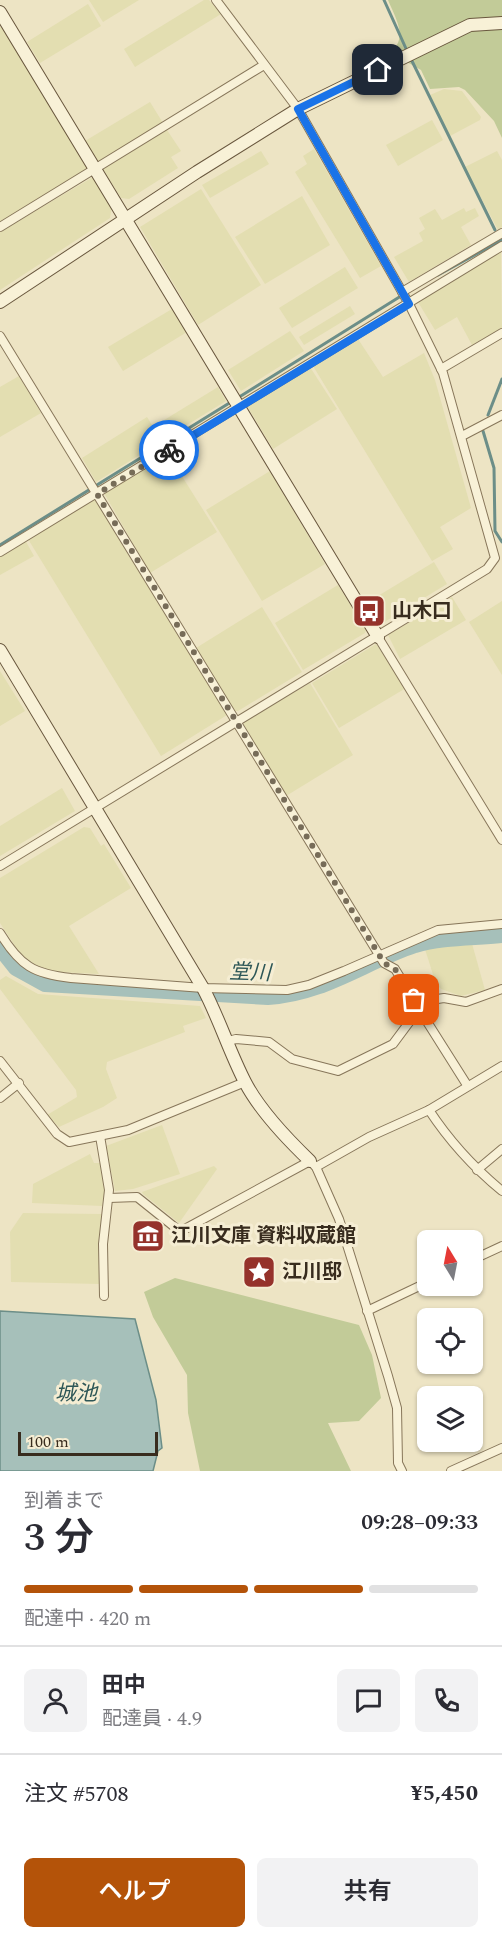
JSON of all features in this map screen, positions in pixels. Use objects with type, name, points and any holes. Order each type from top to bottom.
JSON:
[{"type":"street","points":[[0,866],[378,637],[487,569],[498,558],[441,369],[409,304],[298,109],[216,0]]},
{"type":"street","points":[[0,12],[502,840]]},
{"type":"street","points":[[0,302],[126,218],[298,109],[470,25],[502,23]]},
{"type":"street","points":[[0,227],[264,65]]},
{"type":"street","points":[[402,292],[502,234]]},
{"type":"street","points":[[0,552],[409,304],[418,295],[502,246]]},
{"type":"street","points":[[441,369],[502,333]]},
{"type":"street","points":[[0,336],[381,958],[395,969],[467,1085]]},
{"type":"street","points":[[462,436],[502,415]]},
{"type":"street","points":[[0,650],[97,807],[203,988],[245,1082],[278,1127],[313,1164],[339,1219],[397,1408],[398,1463],[402,1471]]},
{"type":"street","points":[[0,933],[18,959],[39,973],[71,978],[203,988],[287,990],[309,985],[381,958],[438,930],[502,924]]},
{"type":"street","points":[[228,1041],[236,1039],[269,1042],[292,1059],[335,1072],[393,1044],[419,1009],[431,1000],[444,998],[466,1002],[502,990]]},
{"type":"street","points":[[0,1061],[63,1139],[69,1142],[128,1130],[245,1082]]},
{"type":"street","points":[[109,1198],[137,1197],[177,1229],[183,1230],[313,1164],[429,1110],[502,1066]]},
{"type":"street","points":[[0,1098],[19,1083]]},
{"type":"street","points":[[429,1110],[446,1137],[477,1170],[502,1191]]},
{"type":"street","points":[[100,1136],[109,1198],[103,1244],[104,1296]]},
{"type":"street","points":[[477,1170],[502,1149]]},
{"type":"street","points":[[483,1255],[502,1246]]},
{"type":"street","points":[[367,1311],[417,1287]]},
{"type":"street","points":[[451,1471],[502,1448]]},
{"type":"shaded area","points":[[89,0],[139,0],[103,22]]},
{"type":"shaded area","points":[[204,0],[209,0],[221,14],[135,67],[124,49]]},
{"type":"shaded area","points":[[88,4],[101,26],[40,63],[27,42]]},
{"type":"shaded area","points":[[0,27],[3,28],[89,168],[0,222]]},
{"type":"shaded area","points":[[444,89],[462,91],[481,117],[480,120],[450,136],[430,95]]},
{"type":"shaded area","points":[[150,102],[163,123],[99,162],[85,141]]},
{"type":"shaded area","points":[[432,120],[443,140],[398,166],[386,145]]},
{"type":"shaded area","points":[[167,130],[181,151],[171,157],[178,168],[129,199],[121,198],[103,169]]},
{"type":"shaded area","points":[[314,149],[381,266],[360,278],[295,172],[307,164],[303,156]]},
{"type":"shaded area","points":[[261,151],[269,164],[210,198],[202,185]]},
{"type":"shaded area","points":[[497,151],[502,160],[502,227],[498,230],[465,167]]},
{"type":"shaded area","points":[[93,177],[112,205],[110,218],[0,290],[0,232]]},
{"type":"shaded area","points":[[201,189],[261,285],[198,325],[140,227]]},
{"type":"shaded area","points":[[302,196],[330,245],[265,284],[235,237]]},
{"type":"shaded area","points":[[464,208],[466,212],[475,208],[479,216],[461,227],[471,245],[409,282],[394,257],[423,241],[419,233],[425,229],[419,218],[435,209],[442,220]]},
{"type":"shaded area","points":[[501,251],[502,328],[472,345],[457,317],[435,330],[418,302],[420,298]]},
{"type":"shaded area","points":[[345,267],[358,288],[292,328],[279,308]]},
{"type":"shaded area","points":[[350,306],[355,314],[304,345],[299,337]]},
{"type":"shaded area","points":[[172,309],[187,332],[123,371],[108,347]]},
{"type":"shaded area","points":[[290,331],[304,351],[241,391],[228,370]]},
{"type":"shaded area","points":[[358,339],[383,377],[424,353],[435,380],[471,508],[440,527],[453,549],[432,561],[313,366]]},
{"type":"shaded area","points":[[310,367],[337,409],[273,449],[247,406]]},
{"type":"shaded area","points":[[19,376],[41,413],[0,437],[0,387]]},
{"type":"shaded area","points":[[218,387],[226,401],[164,439],[156,425]]},
{"type":"shaded area","points":[[147,417],[162,441],[96,482],[82,458]]},
{"type":"shaded area","points":[[168,454],[217,532],[150,573],[104,493]]},
{"type":"shaded area","points":[[270,471],[325,564],[262,601],[206,510]]},
{"type":"shaded area","points":[[94,498],[227,715],[161,756],[28,539]]},
{"type":"shaded area","points":[[25,540],[34,556],[0,575],[0,555]]},
{"type":"shaded area","points":[[434,562],[447,584],[381,624],[368,602]]},
{"type":"shaded area","points":[[338,585],[366,630],[365,633],[303,670],[275,623]]},
{"type":"shaded area","points":[[452,597],[466,620],[400,659],[388,635]]},
{"type":"shaded area","points":[[502,601],[502,675],[469,622]]},
{"type":"shaded area","points":[[262,607],[302,672],[238,711],[234,711],[196,648]]},
{"type":"shaded area","points":[[376,644],[406,688],[339,728],[312,683]]},
{"type":"shaded area","points":[[0,671],[25,711],[0,726]]},
{"type":"shaded area","points":[[310,683],[353,755],[286,796],[244,726],[244,722]]},
{"type":"shaded area","points":[[62,788],[75,811],[0,856],[0,826]]},
{"type":"shaded area","points":[[84,827],[90,828],[101,846],[104,844],[131,888],[69,926],[99,974],[58,972],[36,966],[23,958],[0,923],[0,878]]},
{"type":"shaded area","points":[[471,940],[485,990],[461,996],[441,989],[436,984],[424,946]]},
{"type":"shaded area","points":[[6,976],[38,994],[200,1006],[206,1018],[183,1026],[185,1032],[107,1062],[106,1069],[117,1098],[59,1127],[47,1115],[77,1097],[76,1090],[0,989],[0,980]]},
{"type":"shaded area","points":[[162,1125],[180,1174],[133,1189],[115,1191],[106,1146]]},
{"type":"shaded area","points":[[90,1154],[94,1163],[101,1163],[105,1189],[102,1206],[32,1203],[33,1184]]},
{"type":"shaded area","points":[[214,1166],[217,1169],[179,1223],[142,1192]]},
{"type":"shaded area","points":[[23,1213],[102,1214],[100,1284],[11,1282],[10,1232]]},
{"type":"green space","points":[[388,0],[502,0],[502,138],[494,121],[465,90],[459,87],[430,89],[421,70],[393,54],[392,51],[397,45],[400,33]]},
{"type":"green space","points":[[175,1278],[359,1325],[372,1355],[381,1398],[359,1421],[328,1423],[351,1471],[200,1471],[188,1413],[187,1375],[153,1317],[144,1292]]},
{"type":"water","name":"城池","points":[[0,1311],[135,1319],[156,1400],[162,1448],[158,1451],[153,1471],[0,1471]]},
{"type":"waterway","points":[[384,0],[408,53]]},
{"type":"waterway","points":[[411,59],[495,230]]},
{"type":"waterway","points":[[438,275],[502,240]]},
{"type":"waterway","points":[[236,399],[401,296]]},
{"type":"waterway","points":[[488,415],[502,379]]},
{"type":"waterway","points":[[0,545],[231,402]]},
{"type":"waterway","points":[[483,431],[494,468],[495,531],[502,542]]},
{"type":"waterway","name":"堂川","points":[[0,948],[16,968],[45,984],[268,997],[288,995],[325,984],[396,952],[425,942],[502,935]]},
{"type":"way so far","points":[[169,450],[97,494],[384,963],[390,964],[395,969],[414,1000]]},
{"type":"place","name":"山木口","points":[[369,611]]},
{"type":"place","name":"江川文庫 資料収蔵館","points":[[148,1236]]},
{"type":"place","name":"江川邸","points":[[259,1272]]},
{"type":"route","points":[[169,450],[409,304],[298,109],[378,70]]}]
